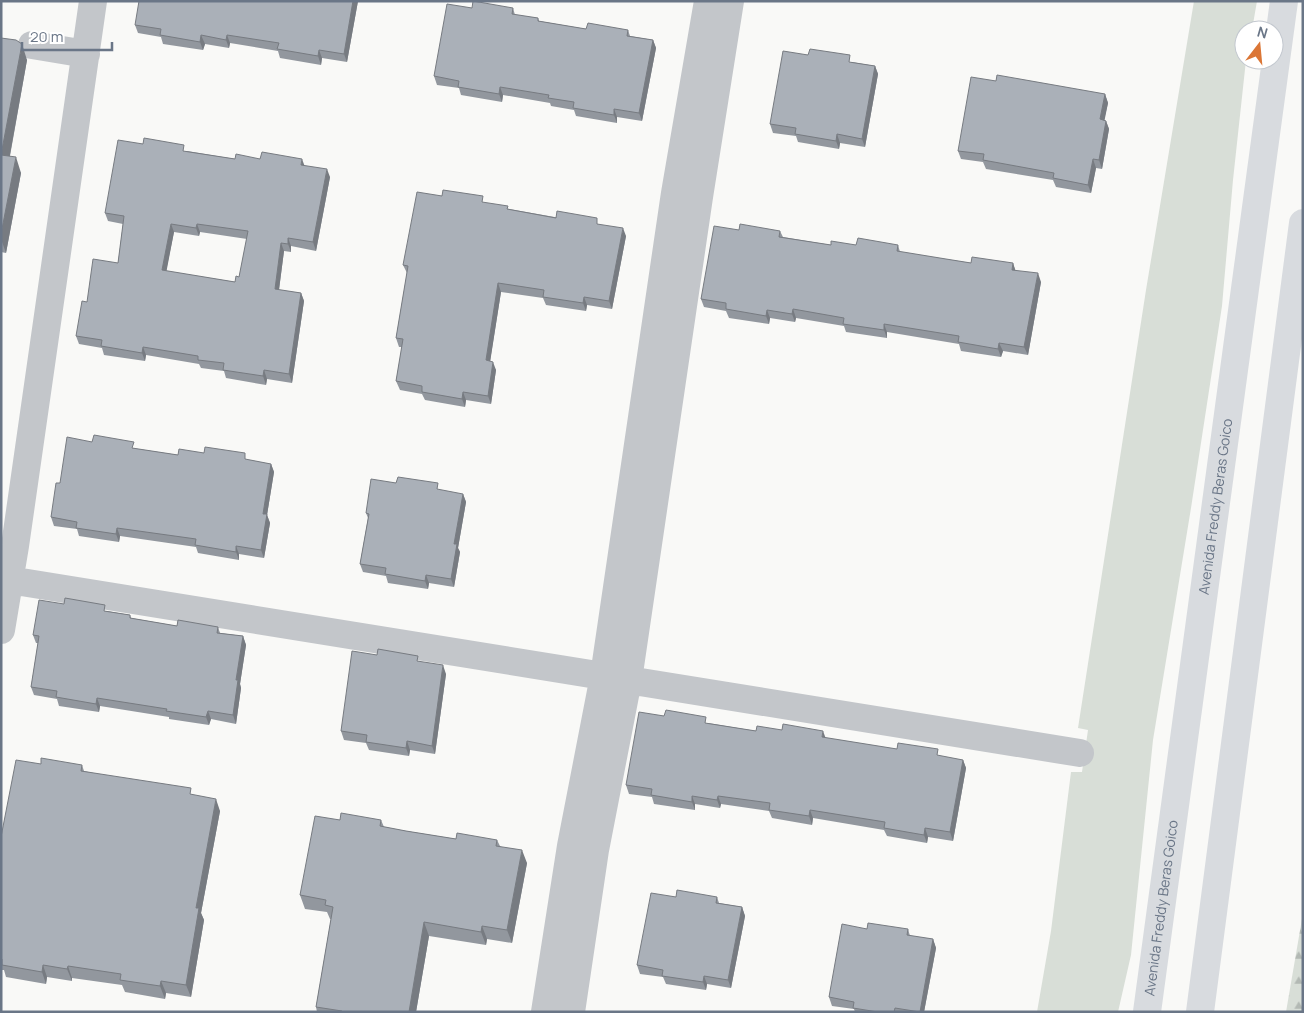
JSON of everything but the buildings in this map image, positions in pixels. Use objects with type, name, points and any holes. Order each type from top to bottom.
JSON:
[{"type":"main road","name":"Avenida Freddy Beras Goico","points":[[1147,1012],[1284,1]]},
{"type":"main road","points":[[1200,1012],[1303,223]]},
{"type":"main road","points":[[1139,1012],[1152,980]]},
{"type":"street","points":[[1,630],[93,1]]},
{"type":"street","points":[[545,1012],[583,848],[616,678],[687,195],[719,7]]},
{"type":"street","points":[[32,45],[86,54]]},
{"type":"street","points":[[9,580],[1080,753]]},
{"type":"street","points":[[571,1012],[583,848]]},
{"type":"green space","points":[[1194,1],[1257,1],[1254,20],[1234,20],[1234,70],[1245,70],[1222,306],[1153,740],[1131,955],[1118,1012],[1037,1012],[1051,931],[1071,772],[1082,772],[1088,730],[1078,728],[1146,290]]},
{"type":"green space","points":[[1303,913],[1303,1012],[1286,1012]]}]
